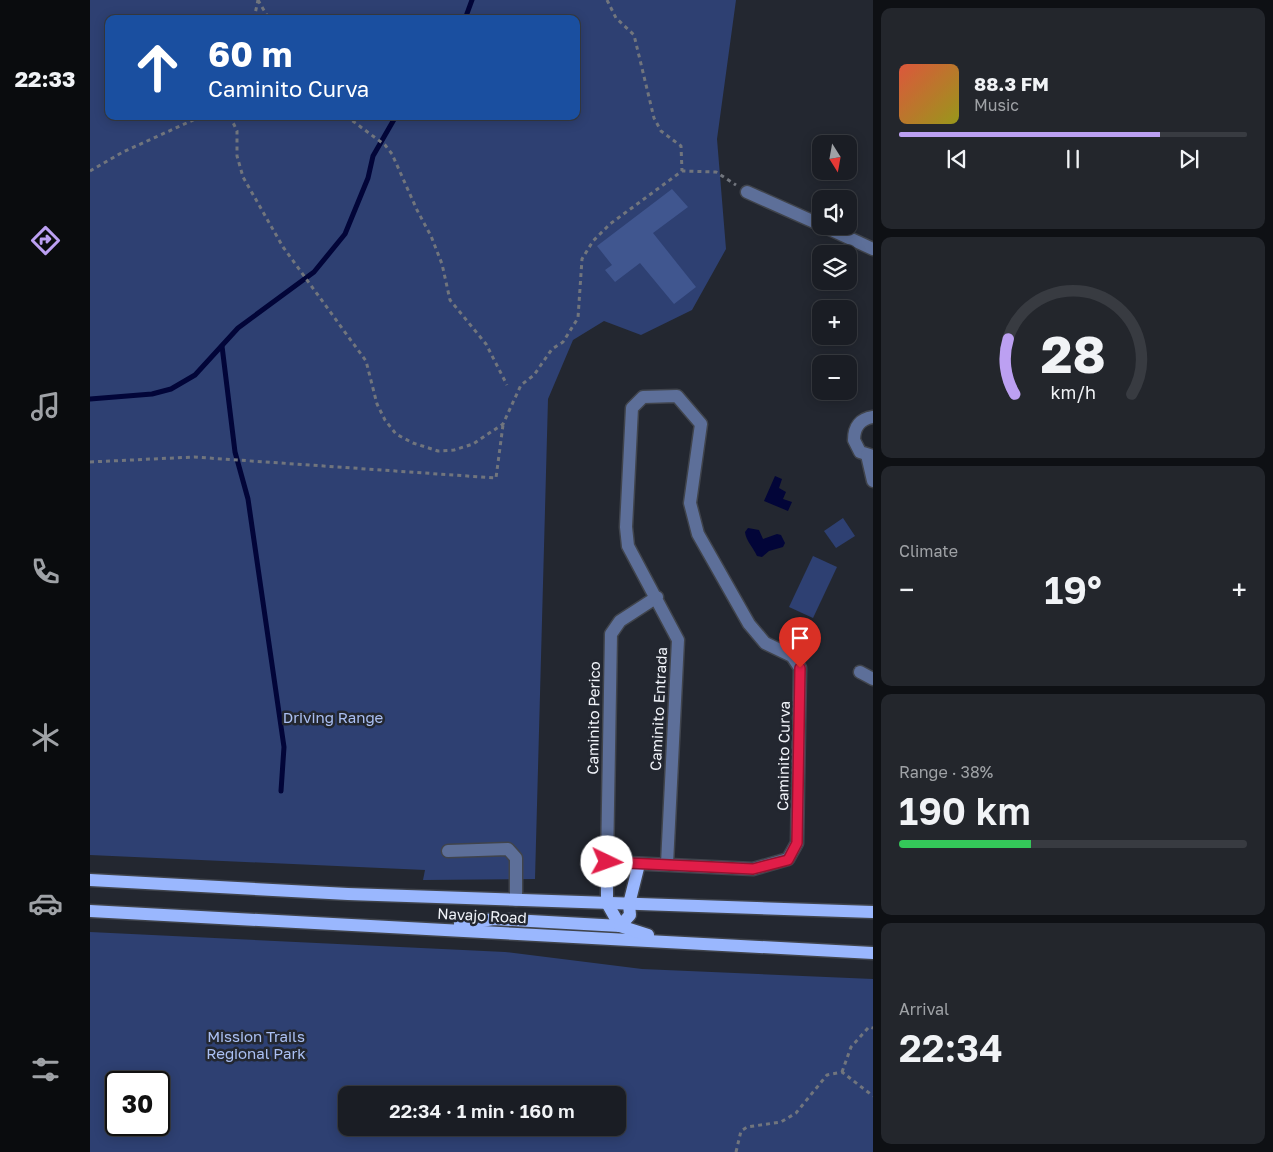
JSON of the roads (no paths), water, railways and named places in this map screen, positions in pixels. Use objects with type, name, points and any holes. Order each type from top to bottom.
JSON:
[{"type":"main road","points":[[607,862],[607,903],[620,926]]},
{"type":"main road","points":[[620,926],[630,914],[629,904],[639,864]]},
{"type":"main road","name":"Navajo Road","points":[[90,880],[516,900],[873,912]]},
{"type":"main road","name":"Navajo Road","points":[[90,910],[873,953]]},
{"type":"main road","points":[[430,928],[494,919],[620,926],[665,941]]},
{"type":"street","points":[[747,192],[812,221]]},
{"type":"street","points":[[842,235],[873,249]]},
{"type":"street","name":"Caminito Curva","points":[[631,418],[632,408],[643,397],[677,396],[701,424],[690,503],[698,534],[749,624],[765,643],[792,656],[800,668],[797,843],[788,860],[753,869],[667,864]]},
{"type":"street","points":[[873,417],[861,421],[854,433],[856,446],[870,456],[873,481]]},
{"type":"street","name":"Caminito Entrada","points":[[631,418],[626,527],[628,546],[657,597],[678,640],[667,864]]},
{"type":"street","name":"Caminito Perico","points":[[607,862],[611,634],[620,621],[657,597]]},
{"type":"street","points":[[860,672],[873,679]]},
{"type":"street","points":[[448,851],[508,849],[516,858],[516,900]]},
{"type":"street","points":[[607,862],[667,864]]},
{"type":"waterway","points":[[466,15],[472,0]]},
{"type":"waterway","points":[[90,399],[152,394],[171,389],[195,375],[238,328],[314,272],[345,234],[368,178],[373,156],[394,120]]},
{"type":"waterway","points":[[222,346],[235,452],[248,499],[284,747],[281,791]]},
{"type":"park label","name":"Driving Range","points":[[333,717]]},
{"type":"park label","name":"Mission Trails Regional Park","points":[[256,1044]]}]
